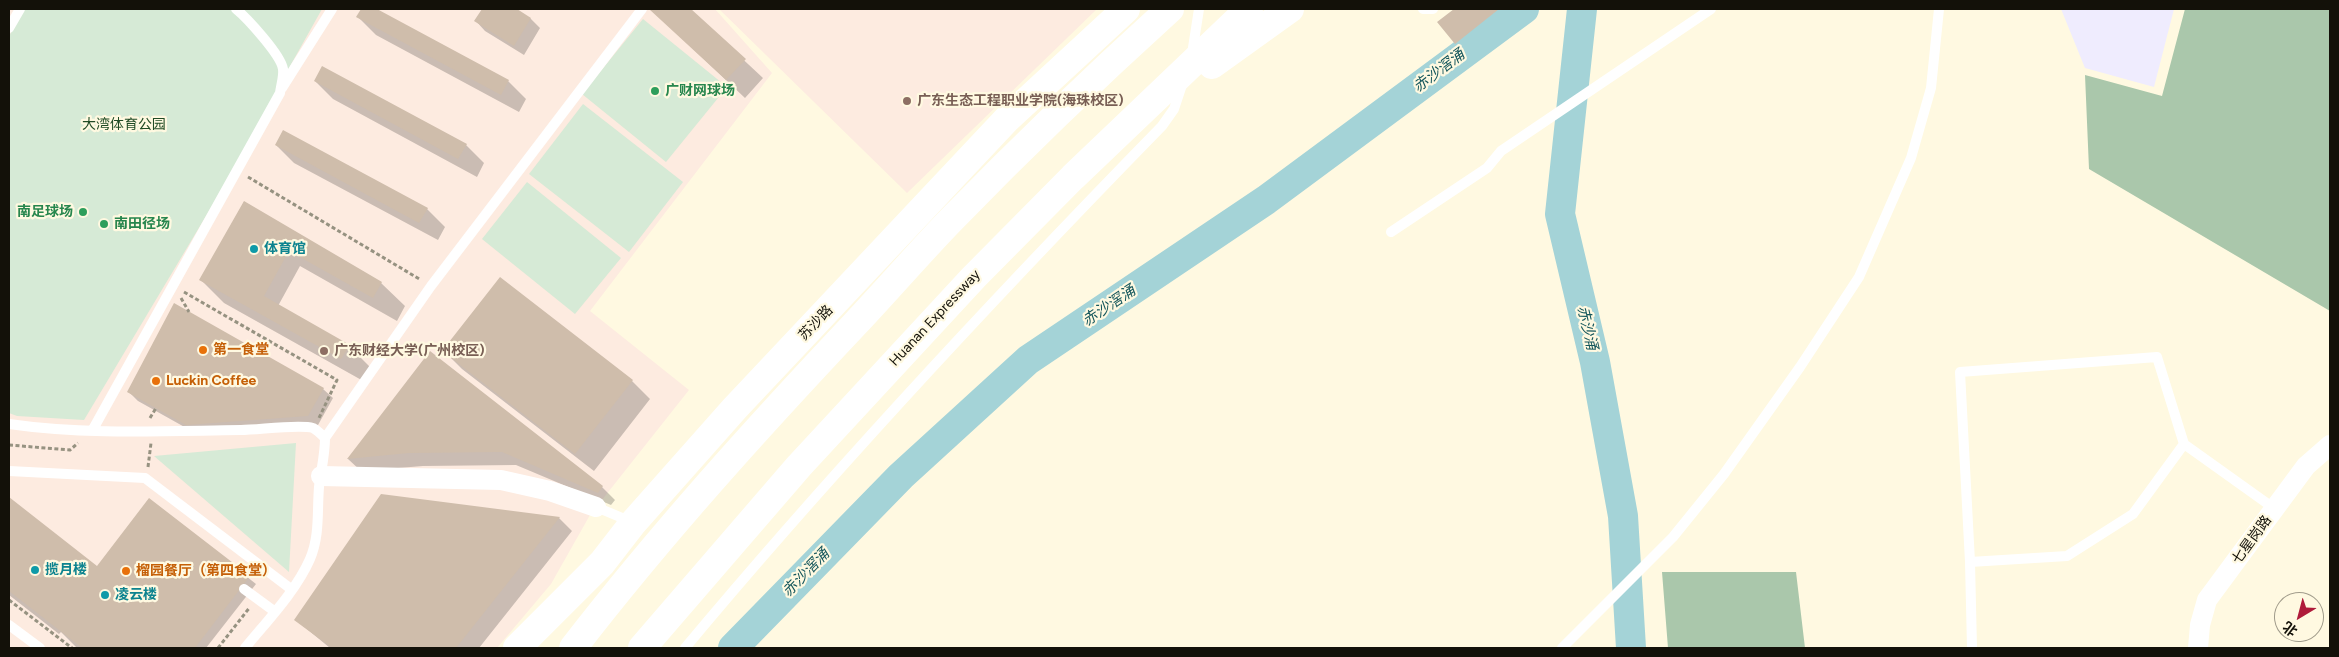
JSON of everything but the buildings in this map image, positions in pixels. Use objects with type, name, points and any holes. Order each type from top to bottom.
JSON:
[{"type":"main road","name":"苏沙路","points":[[517,648],[602,563],[633,523],[735,408],[1007,119],[1126,9]]},
{"type":"main road","points":[[561,648],[757,428],[950,220],[1101,72],[1170,9]]},
{"type":"main road","name":"Huanan Expressway","points":[[642,648],[746,526],[886,370],[974,277],[1107,144],[1249,9]]},
{"type":"main road","points":[[1107,144],[1255,32],[1290,9]]},
{"type":"main road","points":[[573,648],[636,566]]},
{"type":"street","name":"七星岗路","points":[[2198,648],[2200,625],[2207,600],[2306,466],[2330,445]]},
{"type":"street","points":[[320,476],[501,480],[550,490],[596,507]]},
{"type":"lane","points":[[9,28],[20,9]]},
{"type":"lane","points":[[236,9],[247,17],[283,68],[280,93]]},
{"type":"lane","points":[[92,431],[280,93],[332,9]]},
{"type":"lane","points":[[245,648],[291,589],[309,561],[316,543],[320,476],[325,455],[325,438],[431,286],[642,9]]},
{"type":"lane","points":[[685,648],[771,546],[911,390],[1162,126],[1175,107],[1194,47],[1199,9]]},
{"type":"lane","points":[[1423,9],[1432,9]]},
{"type":"lane","points":[[1391,232],[1486,168],[1501,151],[1711,9]]},
{"type":"lane","points":[[1562,648],[1673,537],[1724,474],[1800,368],[1859,277],[1911,158],[1932,88],[1939,9]]},
{"type":"lane","points":[[1972,648],[1970,562],[1960,372],[2157,357],[2184,444],[2275,508]]},
{"type":"lane","points":[[9,424],[45,429],[92,431],[314,428],[325,438]]},
{"type":"lane","points":[[1970,562],[2067,556],[2134,514],[2184,444]]},
{"type":"lane","points":[[9,471],[145,478],[291,589]]},
{"type":"lane","points":[[596,507],[633,523]]},
{"type":"lane","points":[[244,589],[274,611]]},
{"type":"lane","points":[[9,624],[40,648]]},
{"type":"path","points":[[237,170],[431,286]]},
{"type":"path","points":[[173,285],[338,380],[314,428]]},
{"type":"path","points":[[9,445],[70,450],[92,431]]},
{"type":"path","points":[[218,648],[256,598]]},
{"type":"path","points":[[9,600],[72,648]]},
{"type":"shaded area","name":"广东财经大学(广州校区)","points":[[9,9],[715,9],[772,73],[590,311],[689,390],[590,515],[551,584],[497,648],[9,648]]},
{"type":"shaded area","name":"广东生态工程职业学院(海珠校区)","points":[[719,9],[1097,9],[907,193]]},
{"type":"shaded area","points":[[2061,9],[2174,9],[2154,87],[2085,68]]},
{"type":"green space","name":"南田径场","points":[[25,9],[322,9],[209,211],[84,420],[17,416],[9,413],[9,36]]},
{"type":"green space","points":[[2185,9],[2330,9],[2330,311],[2089,169],[2085,75],[2162,96]]},
{"type":"green space","name":"广财网球场","points":[[643,19],[727,87],[666,162],[582,94]]},
{"type":"green space","points":[[583,104],[683,182],[629,252],[529,174]]},
{"type":"green space","points":[[527,182],[621,258],[575,314],[482,239]]},
{"type":"green space","points":[[296,443],[289,572],[154,456]]},
{"type":"green space","points":[[1662,572],[1796,572],[1805,648],[1668,648]]},
{"type":"waterway","name":"赤沙滘涌","points":[[733,648],[901,476],[1028,360],[1266,200],[1524,9]]},
{"type":"waterway","name":"赤沙涌","points":[[1582,9],[1560,214],[1595,362],[1623,516],[1631,648]]},
{"type":"place","name":"广财网球场","points":[[655,91]]},
{"type":"place","name":"广东生态工程职业学院(海珠校区)","points":[[907,101]]},
{"type":"place","name":"南足球场","points":[[83,212]]},
{"type":"place","name":"南田径场","points":[[104,224]]},
{"type":"place","name":"体育馆","points":[[254,249]]},
{"type":"place","name":"第一食堂","points":[[203,350]]},
{"type":"place","name":"广东财经大学(广州校区)","points":[[324,351]]},
{"type":"place","name":"Luckin Coffee","points":[[156,381]]},
{"type":"place","name":"揽月楼","points":[[35,570]]},
{"type":"place","name":"榴园餐厅（第四食堂）","points":[[126,571]]},
{"type":"place","name":"凌云楼","points":[[105,595]]},
{"type":"park label","name":"大湾体育公园","points":[[124,125]]}]
